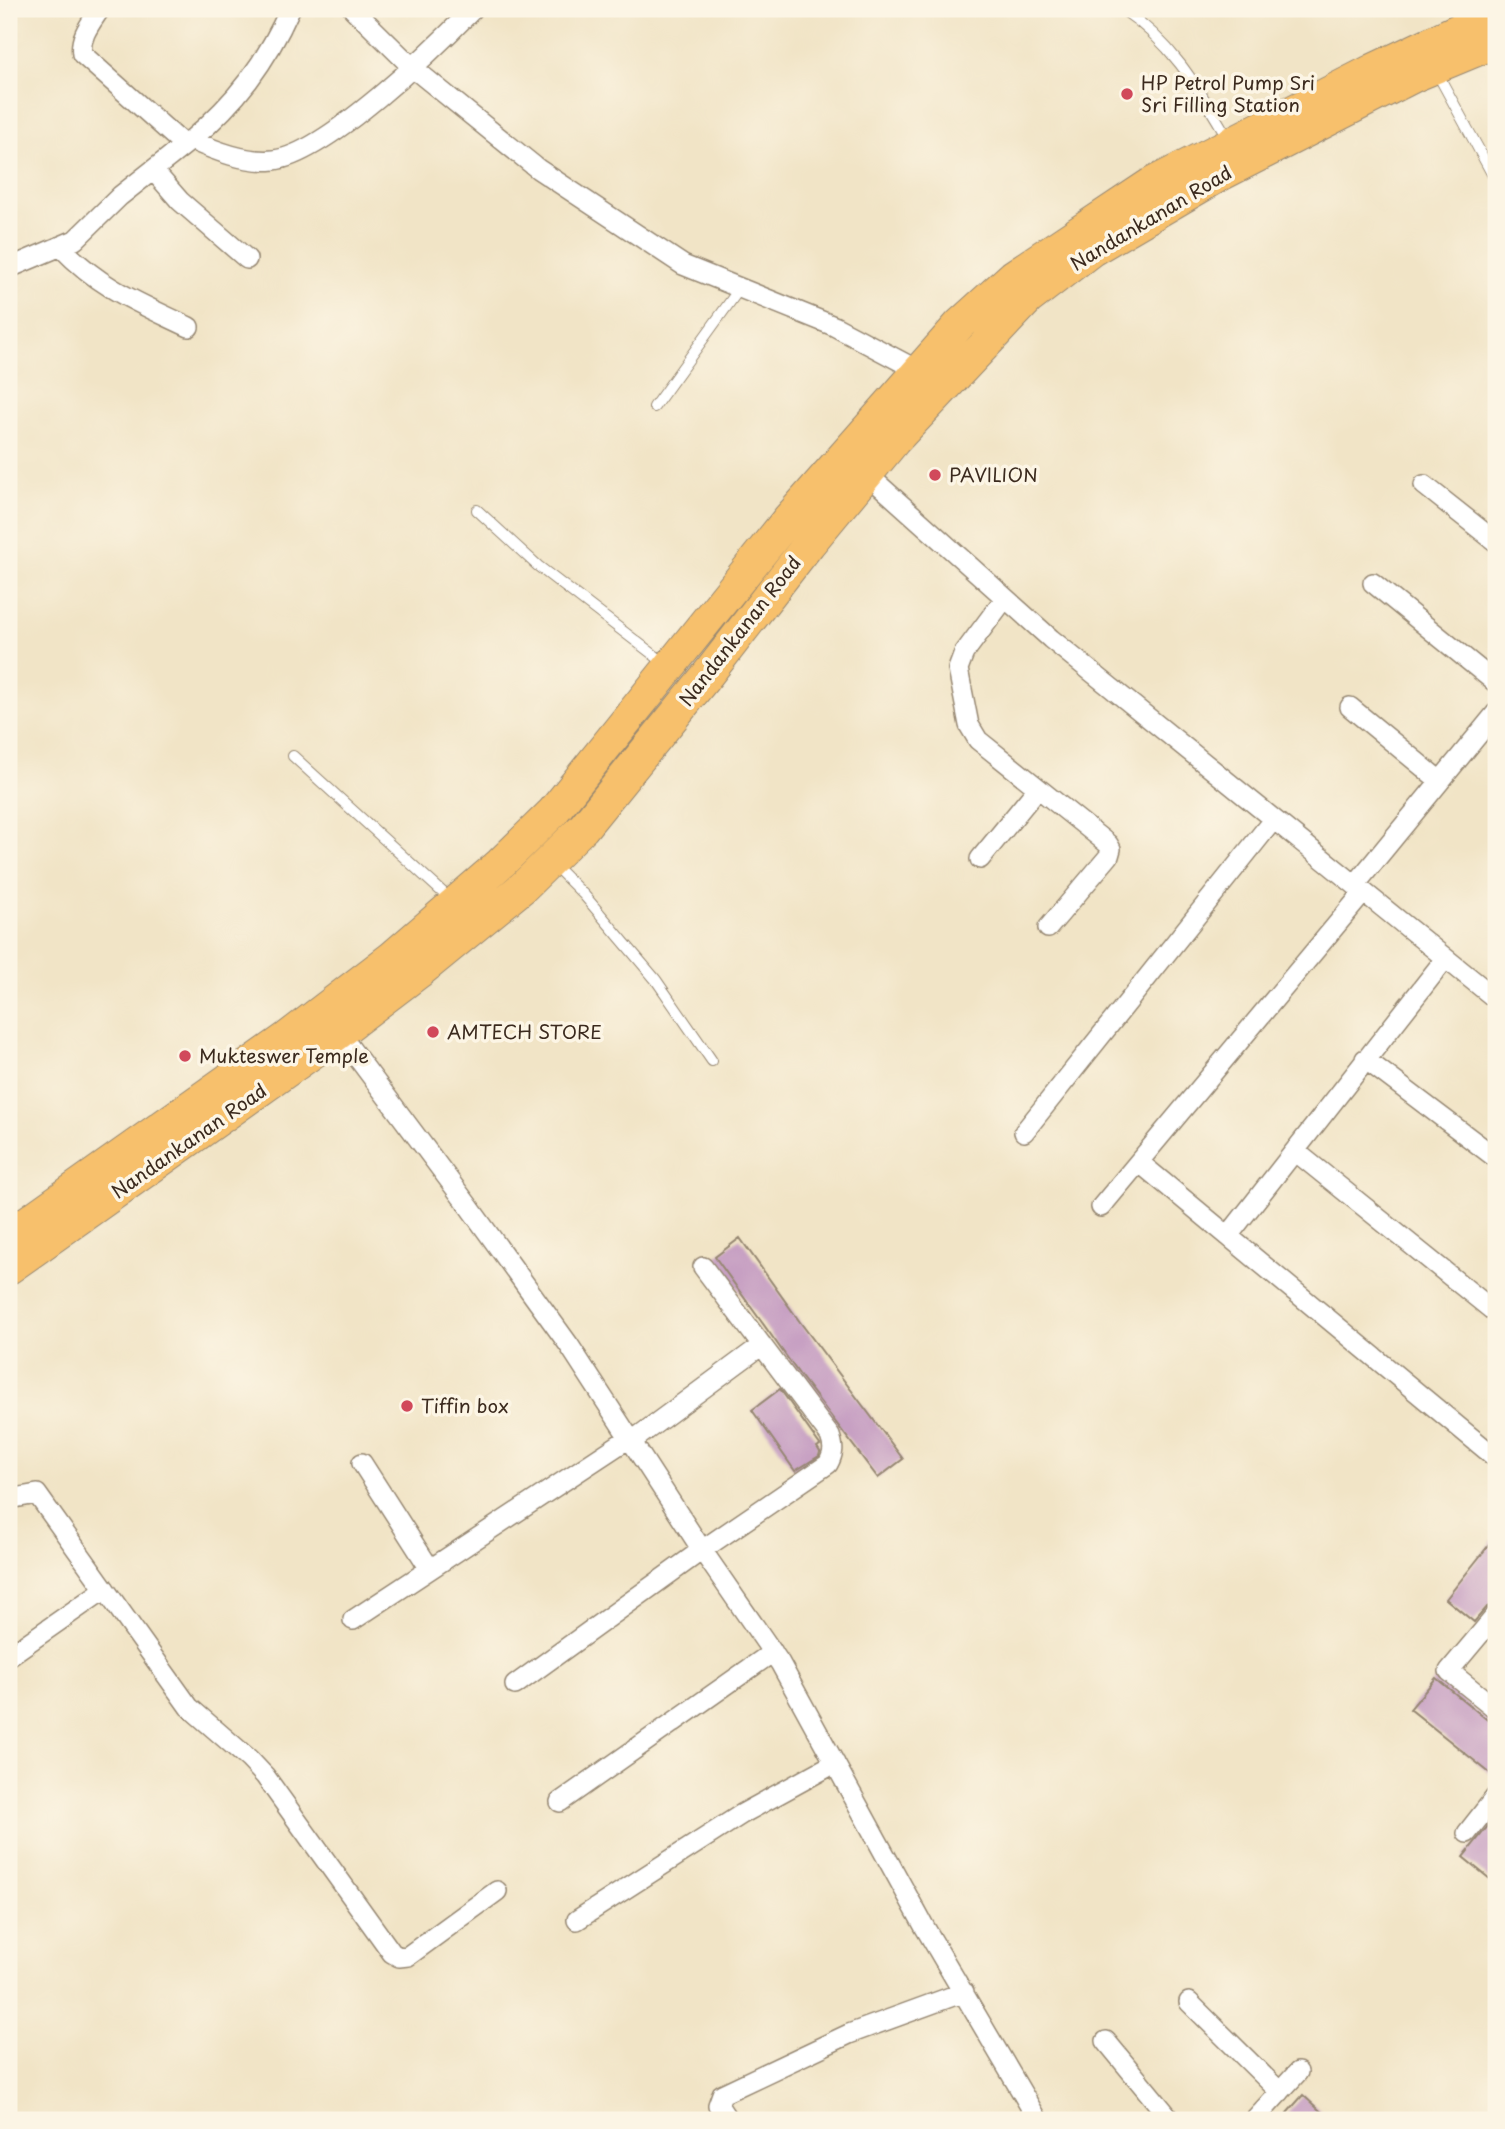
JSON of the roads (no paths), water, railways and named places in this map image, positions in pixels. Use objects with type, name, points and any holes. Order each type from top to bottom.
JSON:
[{"type":"main road","name":"Nandankanan Road","points":[[9,1235],[288,1037],[391,958],[501,863],[553,812],[797,508],[960,324],[1013,276],[1151,184],[1496,10]]},
{"type":"main road","name":"Nandankanan Road","points":[[9,1268],[192,1140],[339,1032],[419,972],[523,887],[583,828],[821,528],[895,440],[1028,299],[1091,250],[1222,174],[1434,68],[1496,41]]},
{"type":"main road","points":[[797,508],[821,528]]},
{"type":"street","points":[[100,9],[84,35],[80,47],[82,54],[188,143],[243,157],[271,160],[289,157],[337,129],[413,68],[473,9]]},
{"type":"street","points":[[9,268],[61,247],[85,232],[120,196],[220,116],[244,88],[279,33],[290,9]]},
{"type":"street","points":[[353,9],[413,68],[538,169],[683,265],[834,326],[919,371]]},
{"type":"street","points":[[153,170],[180,201],[247,259]]},
{"type":"street","points":[[61,247],[98,281],[190,327]]},
{"type":"street","points":[[867,474],[1051,639],[1496,999]]},
{"type":"street","points":[[1423,485],[1496,542]]},
{"type":"street","points":[[1373,583],[1496,683]]},
{"type":"street","points":[[1004,598],[964,653],[958,670],[972,732],[978,740],[1111,849],[1109,856],[1048,928]]},
{"type":"street","points":[[1350,707],[1440,781]]},
{"type":"street","points":[[1101,1208],[1359,889],[1440,781],[1496,713]]},
{"type":"street","points":[[980,859],[1038,788]]},
{"type":"street","points":[[1024,1132],[1273,820]]},
{"type":"street","points":[[1228,1236],[1445,959]]},
{"type":"street","points":[[339,1032],[569,1345],[702,1550],[772,1652],[925,1926],[1038,2120]]},
{"type":"street","points":[[1365,1059],[1493,1149]]},
{"type":"street","points":[[1295,1152],[1496,1313]]},
{"type":"street","points":[[1140,1163],[1496,1458]]},
{"type":"street","points":[[515,1685],[702,1550],[828,1464],[833,1455],[834,1446],[830,1436],[702,1267]]},
{"type":"street","points":[[353,1620],[631,1439],[762,1345]]},
{"type":"street","points":[[362,1463],[430,1569]]},
{"type":"street","points":[[9,1499],[37,1494],[189,1707],[265,1776],[392,1953],[399,1957],[408,1955],[497,1891]]},
{"type":"street","points":[[9,1656],[105,1589]]},
{"type":"street","points":[[1496,1615],[1449,1671],[1496,1709]]},
{"type":"street","points":[[560,1802],[772,1652]]},
{"type":"street","points":[[577,1920],[742,1814],[835,1763]]},
{"type":"street","points":[[1467,1833],[1496,1796]]},
{"type":"street","points":[[728,2120],[718,2105],[722,2094],[849,2034],[964,1992]]},
{"type":"street","points":[[1189,2002],[1280,2092]]},
{"type":"street","points":[[1106,2041],[1171,2120]]},
{"type":"street","points":[[1254,2120],[1298,2072]]},
{"type":"lane","points":[[1122,9],[1145,24],[1172,53],[1189,74],[1231,143]]},
{"type":"lane","points":[[1434,68],[1496,181]]},
{"type":"lane","points":[[654,407],[740,288]]},
{"type":"lane","points":[[477,510],[538,566],[670,667]]},
{"type":"lane","points":[[293,756],[454,903]]},
{"type":"lane","points":[[550,860],[584,895],[656,980],[712,1061]]},
{"type":"place","name":"HP Petrol Pump Sri Sri Filling Station","points":[[1127,94]]},
{"type":"place","name":"PAVILION","points":[[935,475]]},
{"type":"place","name":"AMTECH STORE","points":[[433,1032]]},
{"type":"place","name":"Mukteswer Temple","points":[[185,1056]]},
{"type":"place","name":"Tiffin box","points":[[407,1406]]}]
